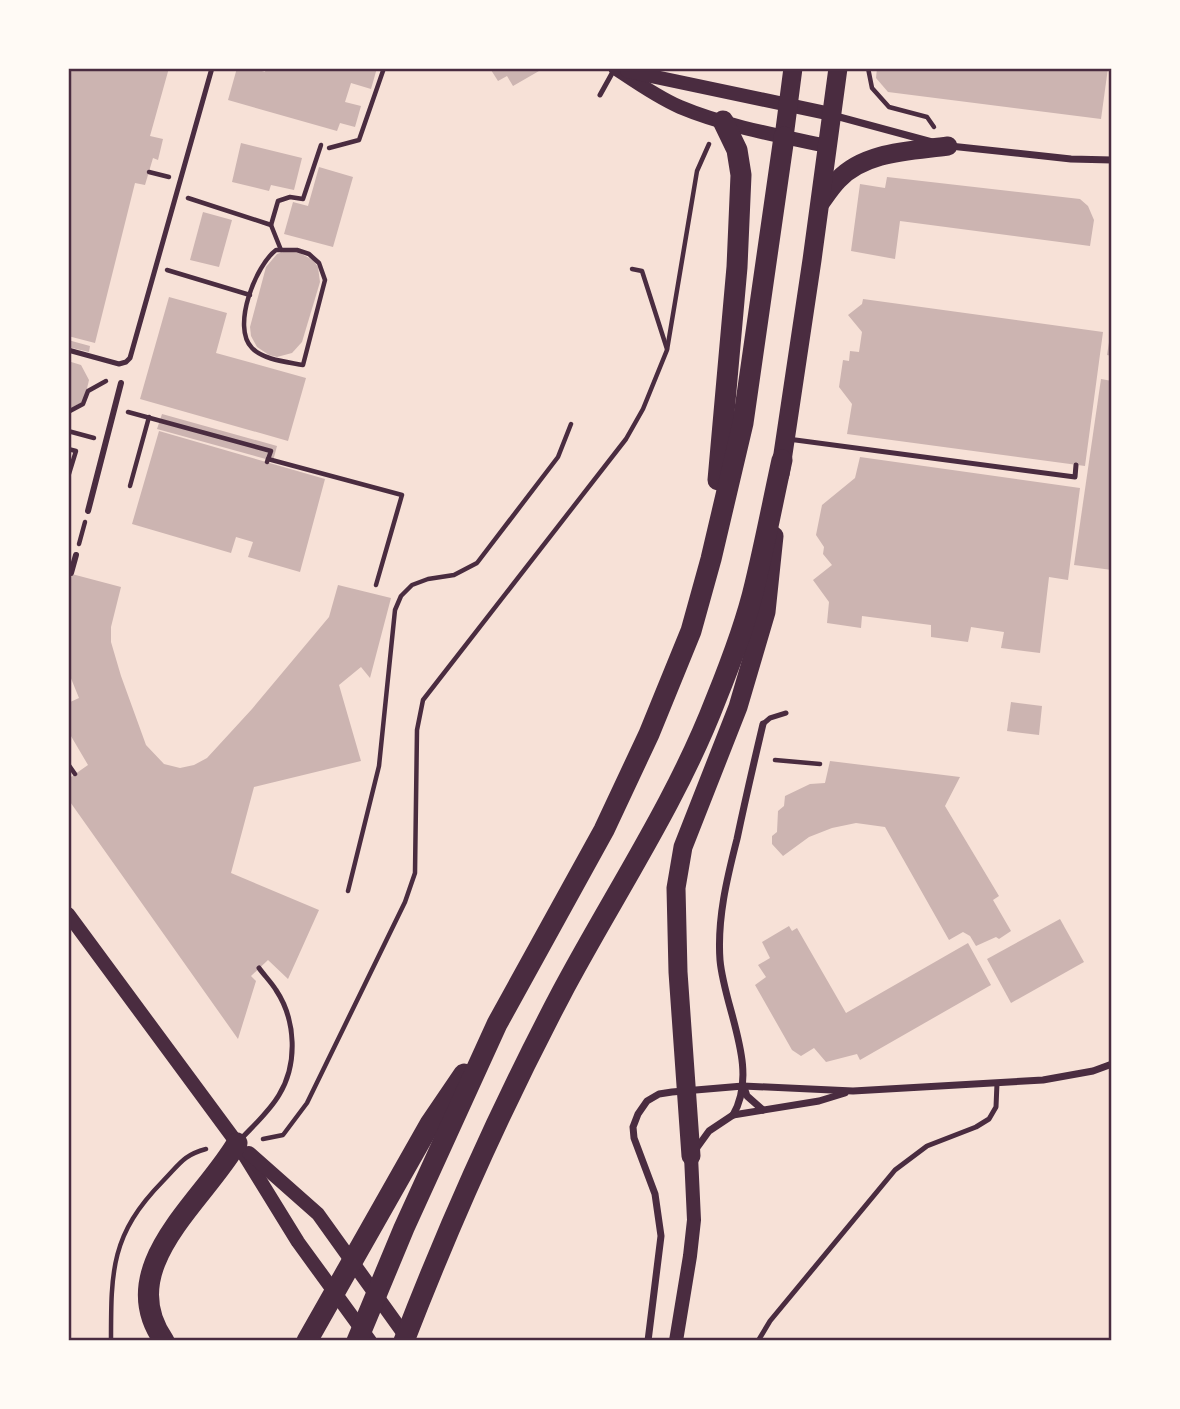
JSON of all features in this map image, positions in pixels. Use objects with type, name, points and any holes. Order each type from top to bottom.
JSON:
[{"type":"highway","points":[[357,1341],[404,1228],[497,1024],[604,830],[649,734],[691,631],[743,423],[793,68]]},
{"type":"highway","points":[[691,1156],[676,888],[683,847],[738,707],[766,612],[783,449],[838,68]]},
{"type":"highway","points":[[711,559],[737,267],[741,175],[737,150],[723,121]]},
{"type":"highway","points":[[820,203],[839,178],[863,162],[884,155],[948,146]]},
{"type":"highway","points":[[407,1341],[438,1252],[517,1079],[562,992],[647,843],[688,763],[715,702],[755,586],[783,449]]},
{"type":"highway","points":[[307,1341],[429,1124],[497,1024]]},
{"type":"highway","points":[[164,1341],[153,1323],[149,1306],[149,1272],[173,1230],[225,1164],[237,1143]]},
{"type":"main road","points":[[615,68],[831,114]]},
{"type":"main road","points":[[615,68],[681,107],[723,121],[827,146]]},
{"type":"main road","points":[[68,914],[237,1143],[298,1242],[370,1341]]},
{"type":"main road","points":[[237,1143],[318,1214],[407,1341]]},
{"type":"main road","points":[[676,1341],[691,1256],[694,1220],[691,1156]]},
{"type":"street","points":[[831,114],[948,146],[1072,159],[1112,160]]},
{"type":"street","points":[[88,511],[121,383]]},
{"type":"street","points":[[71,573],[76,555]]},
{"type":"street","points":[[763,724],[726,887],[720,928],[720,962],[737,1032],[743,1086],[747,1096],[763,1110]]},
{"type":"street","points":[[648,1341],[661,1236],[655,1194],[634,1138],[633,1127],[647,1101],[659,1094],[743,1086],[853,1091],[1043,1080],[1093,1071],[1112,1064]]},
{"type":"street","points":[[733,1115],[743,1086]]},
{"type":"street","points":[[691,1156],[709,1131],[733,1115],[819,1101],[853,1091]]},
{"type":"lane","points":[[68,351],[119,364],[130,358],[212,68]]},
{"type":"lane","points":[[600,95],[615,68]]},
{"type":"lane","points":[[783,449],[1074,477],[1076,465]]},
{"type":"lane","points":[[763,724],[770,718],[786,713]]},
{"type":"lane","points":[[237,1143],[279,1096],[292,1065],[293,1049],[286,1014],[277,990],[259,968]]},
{"type":"lane","points":[[758,1341],[770,1321],[895,1170],[927,1146],[976,1127],[989,1119],[996,1107],[997,1083]]},
{"type":"path","points":[[329,148],[359,140],[384,68]]},
{"type":"path","points":[[868,68],[872,88],[889,107],[927,117]]},
{"type":"path","points":[[283,1135],[307,1103],[405,902],[415,873],[416,730],[423,700],[626,439],[643,409],[667,350],[697,171],[710,141]]},
{"type":"path","points":[[281,250],[271,225],[278,201],[290,197],[303,199],[321,145]]},
{"type":"path","points":[[149,172],[160,175]]},
{"type":"path","points":[[176,194],[271,225]]},
{"type":"path","points":[[276,250],[297,250],[309,254],[319,263],[325,280],[303,365],[274,359],[252,349],[244,334],[250,295],[265,258],[276,250]]},
{"type":"path","points":[[632,269],[642,271],[667,350]]},
{"type":"path","points":[[173,272],[250,295]]},
{"type":"path","points":[[68,412],[83,404],[88,391],[103,382]]},
{"type":"path","points":[[114,408],[271,451],[267,461],[402,495],[376,585]]},
{"type":"path","points":[[130,486],[149,417]]},
{"type":"path","points":[[348,891],[379,766],[395,610],[401,596],[412,585],[428,579],[454,575],[477,563],[558,457],[571,424]]},
{"type":"path","points":[[68,431],[87,436]]},
{"type":"path","points":[[68,449],[75,451],[68,477]]},
{"type":"path","points":[[76,555],[88,511]]},
{"type":"path","points":[[775,760],[820,764]]},
{"type":"path","points":[[68,764],[75,775]]},
{"type":"path","points":[[111,1341],[111,1286],[121,1239],[144,1200],[190,1153],[214,1147]]},
{"type":"building","points":[[68,68],[169,68],[150,136],[163,139],[158,160],[153,158],[145,185],[135,183],[95,343],[68,336]]},
{"type":"building","points":[[237,68],[252,68],[265,72],[266,68],[377,68],[371,89],[351,83],[345,102],[361,106],[355,127],[340,123],[337,131],[228,100]]},
{"type":"building","points":[[538,68],[539,71],[513,86],[507,76],[498,81],[491,70]]},
{"type":"building","points":[[877,68],[1108,68],[1101,119],[888,92],[876,78]]},
{"type":"building","points":[[241,143],[302,158],[294,190],[271,185],[269,191],[232,182]]},
{"type":"building","points":[[319,167],[353,177],[333,247],[284,234],[293,202],[308,206]]},
{"type":"building","points":[[887,177],[1080,199],[1088,206],[1094,220],[1090,246],[900,221],[895,259],[851,251],[860,184],[885,188]]},
{"type":"building","points":[[203,212],[232,220],[219,267],[190,260]]},
{"type":"building","points":[[296,251],[313,260],[318,267],[320,282],[302,342],[292,353],[277,357],[257,347],[250,327],[266,267],[277,254]]},
{"type":"building","points":[[169,297],[227,313],[216,353],[306,378],[288,441],[140,399]]},
{"type":"building","points":[[863,299],[1103,332],[1085,466],[847,434],[852,404],[839,387],[843,360],[849,361],[850,351],[859,352],[862,332],[848,315],[862,304]]},
{"type":"building","points":[[1112,336],[1112,356],[1107,355]]},
{"type":"building","points":[[68,340],[90,346],[89,352],[68,347]]},
{"type":"building","points":[[68,361],[81,365],[89,380],[84,401],[68,410]]},
{"type":"building","points":[[1101,379],[1112,381],[1112,570],[1074,565]]},
{"type":"building","points":[[162,414],[277,446],[273,461],[157,429]]},
{"type":"building","points":[[159,431],[325,479],[300,572],[248,557],[253,542],[236,537],[231,553],[132,524]]},
{"type":"building","points":[[860,457],[1080,488],[1068,580],[1049,577],[1040,653],[1001,648],[1004,632],[971,627],[968,642],[931,637],[931,625],[862,616],[861,628],[827,623],[829,602],[813,580],[832,565],[823,554],[824,547],[816,535],[822,505],[855,478]]},
{"type":"building","points":[[68,573],[121,587],[111,627],[111,642],[121,676],[146,745],[164,764],[180,768],[207,758],[252,709],[329,617],[338,585],[391,598],[370,678],[361,667],[339,685],[361,761],[254,787],[231,873],[319,910],[288,979],[268,960],[251,976],[256,981],[238,1039],[68,799],[68,779],[88,765],[68,731],[68,703],[79,698],[68,671]]},
{"type":"building","points":[[1011,702],[1042,706],[1039,735],[1007,731]]},
{"type":"building","points":[[830,761],[960,777],[945,806],[999,896],[993,900],[1011,931],[999,939],[996,937],[976,946],[970,936],[963,932],[949,940],[885,827],[856,823],[832,828],[809,837],[783,856],[772,844],[772,836],[777,832],[778,811],[784,806],[785,796],[810,784],[825,783]]},
{"type":"building","points":[[1060,919],[1084,962],[1011,1003],[987,959]]},
{"type":"building","points":[[789,926],[792,931],[797,928],[846,1013],[968,943],[991,985],[860,1060],[857,1054],[826,1062],[814,1048],[801,1056],[792,1050],[755,985],[766,977],[758,965],[770,958],[762,942]]}]
